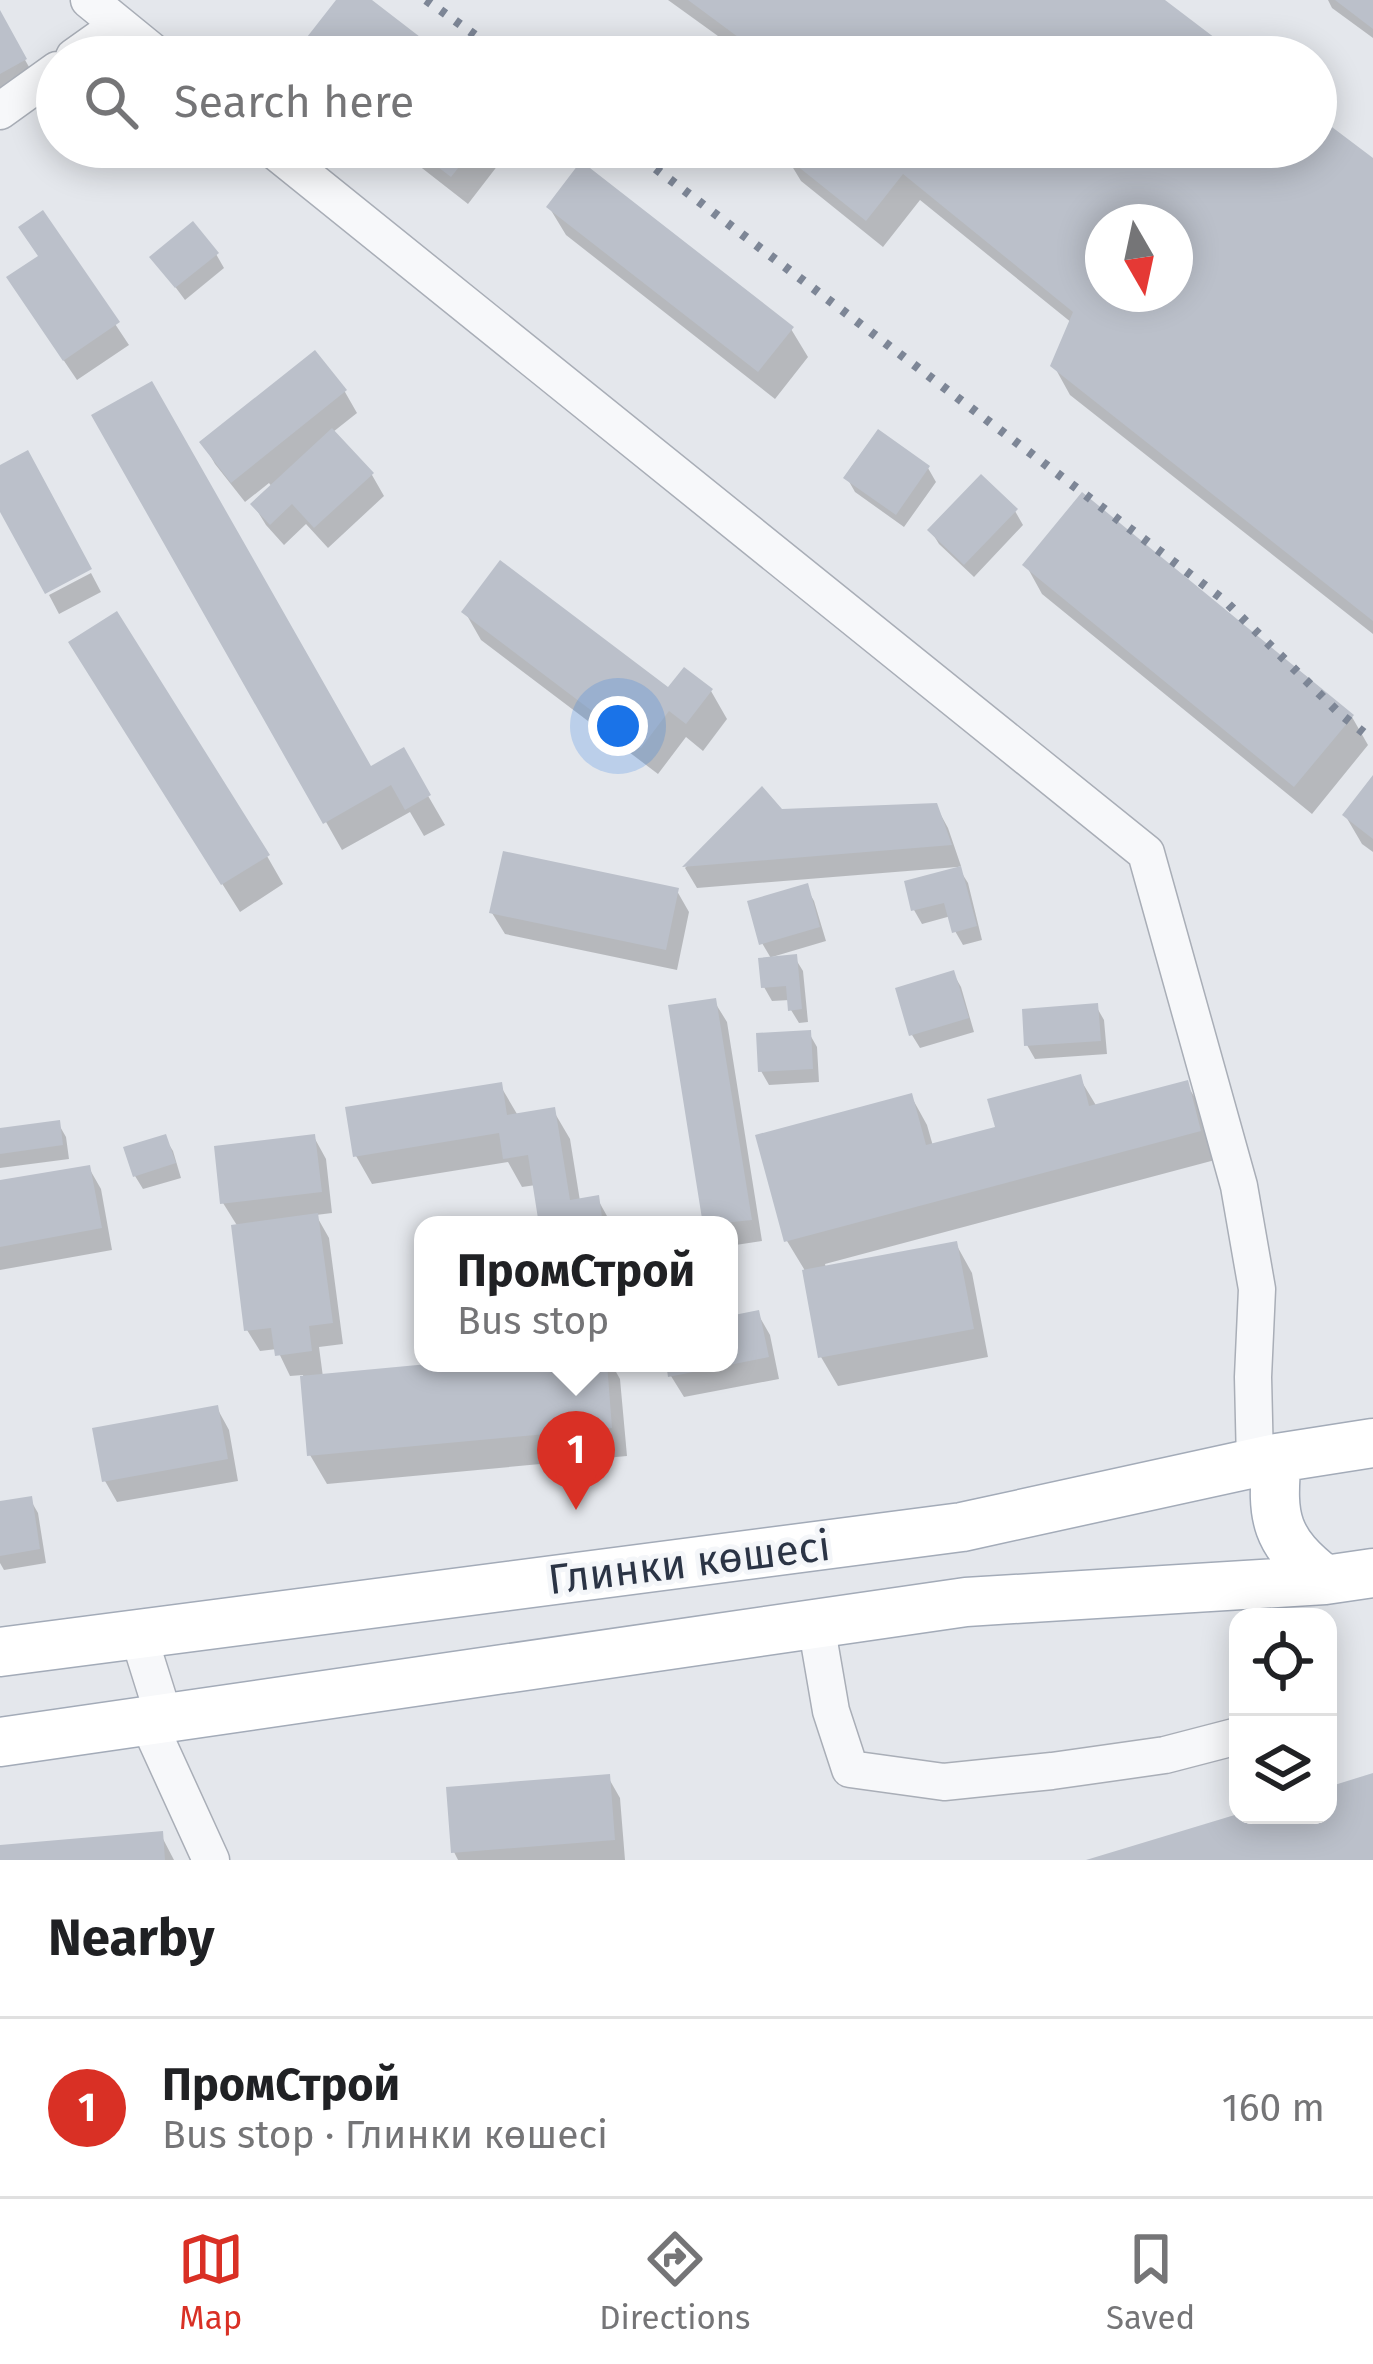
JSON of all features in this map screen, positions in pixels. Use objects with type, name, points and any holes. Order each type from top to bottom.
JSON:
[{"type":"main road","name":"Глинки көшесі","points":[[0,1652],[962,1527],[1266,1460],[1373,1443]]},
{"type":"main road","points":[[1266,1460],[1279,1528],[1297,1558],[1325,1580]]},
{"type":"main road","name":"Глинки көшесі","points":[[0,1742],[966,1602],[1262,1600],[1325,1580],[1373,1573]]},
{"type":"street","points":[[89,0],[132,36]]},
{"type":"street","points":[[104,36],[119,25]]},
{"type":"street","points":[[0,111],[36,85]]},
{"type":"street","points":[[296,168],[1146,853],[1239,1186],[1257,1289],[1253,1377],[1266,1460]]},
{"type":"street","points":[[816,1624],[831,1712],[850,1769],[944,1782],[1165,1755],[1229,1738]]},
{"type":"street","points":[[138,1634],[156,1721],[212,1860]]},
{"type":"building","points":[[336,0],[372,0],[419,36],[308,36]]},
{"type":"building","points":[[688,0],[1165,0],[1212,36],[737,36]]},
{"type":"building","points":[[1335,0],[1373,0],[1373,29]]},
{"type":"building","points":[[0,10],[27,59],[0,74]]},
{"type":"building","points":[[1337,131],[1373,158],[1373,621],[1050,366],[1073,312],[903,174],[866,221],[800,168],[1337,168]]},
{"type":"building","points":[[576,168],[590,168],[794,327],[758,372],[546,207]]},
{"type":"building","points":[[43,210],[120,322],[63,361],[6,277],[38,256],[18,227]]},
{"type":"building","points":[[193,221],[219,253],[175,288],[149,257]]},
{"type":"building","points":[[315,350],[347,390],[231,483],[199,442]]},
{"type":"building","points":[[152,381],[371,766],[404,747],[431,795],[405,810],[391,785],[323,824],[91,415]]},
{"type":"building","points":[[332,428],[374,473],[314,528],[292,504],[270,525],[250,504]]},
{"type":"building","points":[[878,429],[930,466],[896,515],[843,478]]},
{"type":"building","points":[[28,450],[92,569],[45,594],[0,512],[0,465]]},
{"type":"building","points":[[981,474],[1018,509],[964,565],[927,530]]},
{"type":"building","points":[[1082,492],[1354,715],[1294,787],[1022,565]]},
{"type":"building","points":[[500,560],[668,687],[684,667],[713,689],[686,724],[669,711],[641,748],[461,612]]},
{"type":"building","points":[[117,611],[270,855],[221,885],[68,642]]},
{"type":"building","points":[[1373,775],[1373,839],[1342,815]]},
{"type":"building","points":[[762,786],[782,809],[937,803],[952,845],[682,867]]},
{"type":"building","points":[[503,851],[679,888],[666,950],[489,913]]},
{"type":"building","points":[[961,866],[977,926],[952,933],[944,903],[911,911],[904,881]]},
{"type":"building","points":[[808,883],[820,927],[759,945],[747,901]]},
{"type":"building","points":[[797,954],[802,1009],[788,1011],[786,986],[761,988],[758,958]]},
{"type":"building","points":[[954,970],[969,1018],[909,1036],[895,988]]},
{"type":"building","points":[[716,998],[752,1220],[702,1216],[668,1005]]},
{"type":"building","points":[[1098,1003],[1101,1041],[1024,1046],[1022,1009]]},
{"type":"building","points":[[811,1030],[813,1069],[758,1072],[756,1033]]},
{"type":"building","points":[[1081,1074],[1089,1106],[1188,1080],[1201,1131],[784,1242],[755,1135],[912,1093],[926,1145],[995,1127],[987,1099]]},
{"type":"building","points":[[502,1082],[507,1115],[555,1107],[570,1200],[599,1195],[602,1216],[538,1216],[528,1155],[503,1159],[499,1133],[353,1157],[345,1107]]},
{"type":"building","points":[[60,1120],[63,1145],[0,1154],[0,1128]]},
{"type":"building","points":[[166,1134],[176,1163],[133,1177],[123,1147]]},
{"type":"building","points":[[315,1134],[322,1192],[220,1204],[214,1146]]},
{"type":"building","points":[[90,1165],[102,1228],[0,1247],[0,1180]]},
{"type":"building","points":[[318,1213],[333,1323],[309,1326],[312,1351],[275,1356],[271,1328],[244,1331],[231,1225]]},
{"type":"building","points":[[957,1241],[974,1329],[818,1358],[802,1270]]},
{"type":"building","points":[[759,1310],[769,1357],[738,1363],[738,1314]]},
{"type":"building","points":[[414,1365],[414,1372],[608,1372],[612,1428],[307,1456],[300,1376]]},
{"type":"building","points":[[218,1405],[228,1459],[102,1482],[92,1428]]},
{"type":"building","points":[[32,1496],[40,1549],[0,1556],[0,1501]]},
{"type":"building","points":[[1373,1773],[1373,1860],[1086,1860],[1229,1817],[1229,1824],[1337,1824],[1337,1784]]},
{"type":"building","points":[[610,1774],[615,1840],[451,1853],[446,1787]]},
{"type":"building","points":[[163,1831],[165,1860],[0,1860],[0,1845]]},
{"type":"railway","points":[[426,0],[477,36]]},
{"type":"railway","points":[[655,168],[1224,600],[1339,713],[1373,740]]},
{"type":"place","name":"ПромСтрой","points":[[576,1510]]}]
